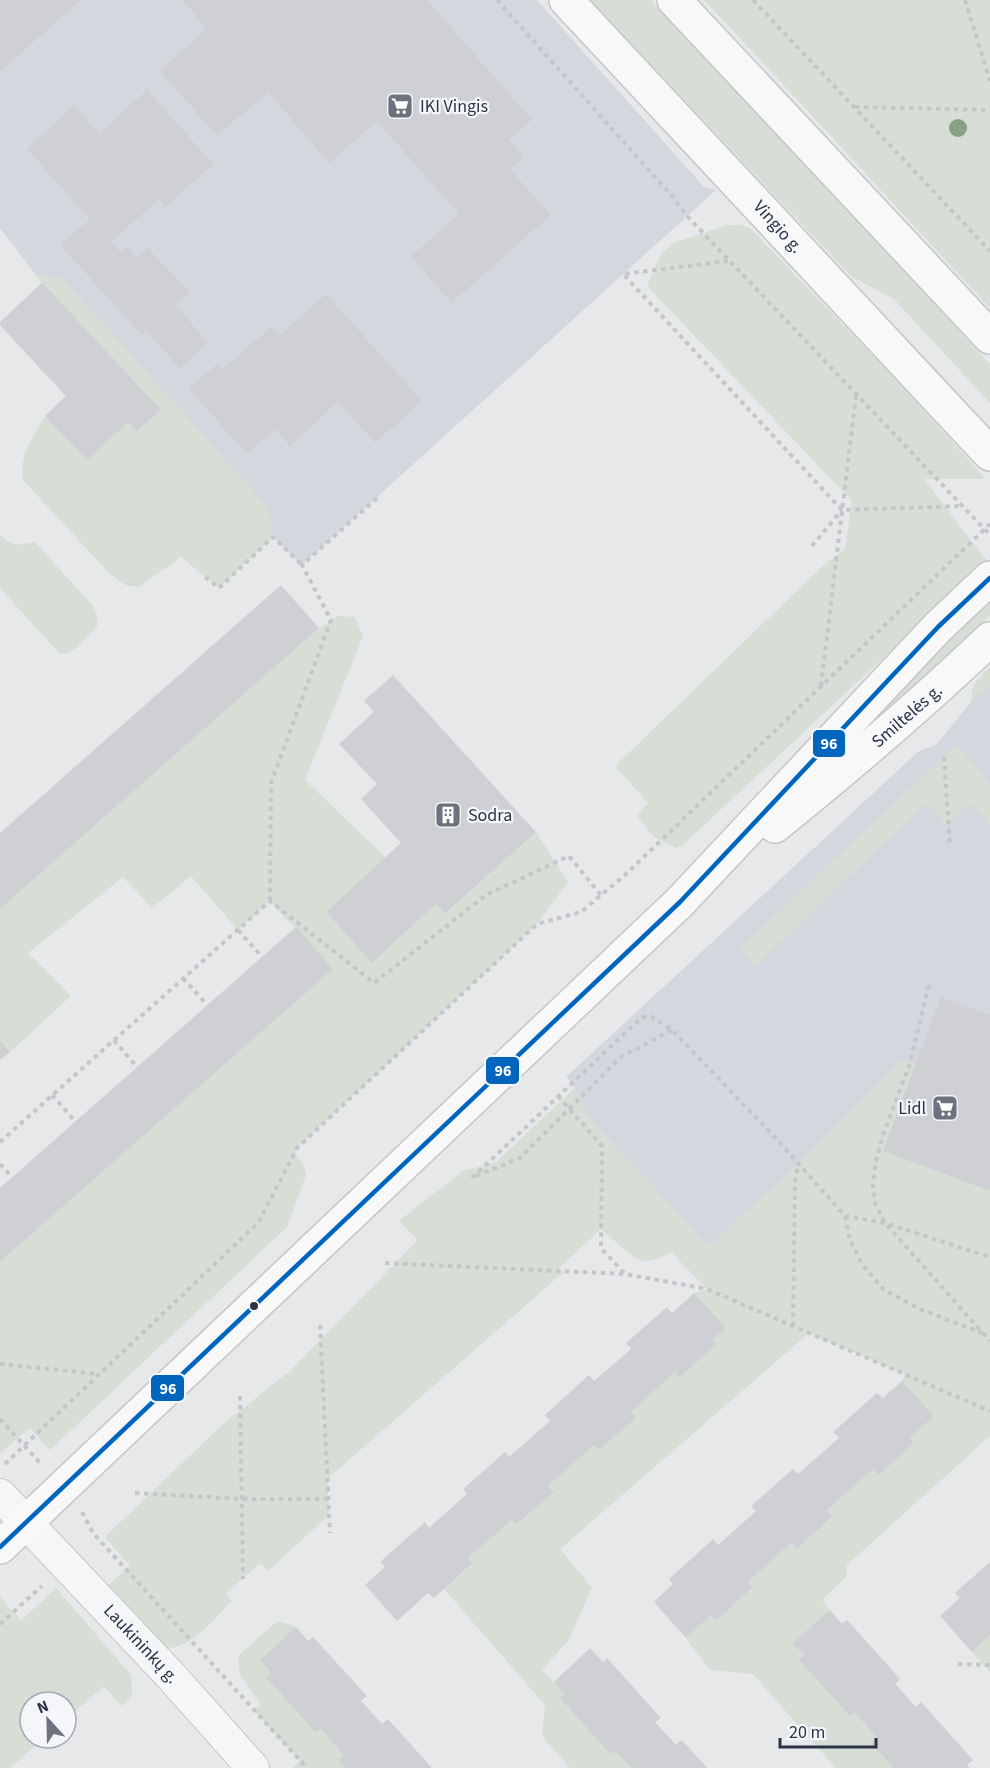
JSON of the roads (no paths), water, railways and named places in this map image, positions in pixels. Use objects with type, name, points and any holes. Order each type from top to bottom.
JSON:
[{"type":"street","name":"Vingio g.","points":[[566,0],[990,454]]},
{"type":"street","points":[[674,0],[990,337]]},
{"type":"street","name":"Smiltelės g.","points":[[0,1547],[680,902],[938,627],[990,578]]},
{"type":"street","name":"Smiltelės g.","points":[[680,902],[840,773],[944,684],[990,639]]},
{"type":"street","name":"Laukininkų g.","points":[[0,1495],[171,1676],[253,1768]]},
{"type":"place","name":"IKI Vingis","points":[[400,106]]},
{"type":"place","name":"Sodra","points":[[448,815]]},
{"type":"place","name":"Lidl","points":[[945,1108]]}]
